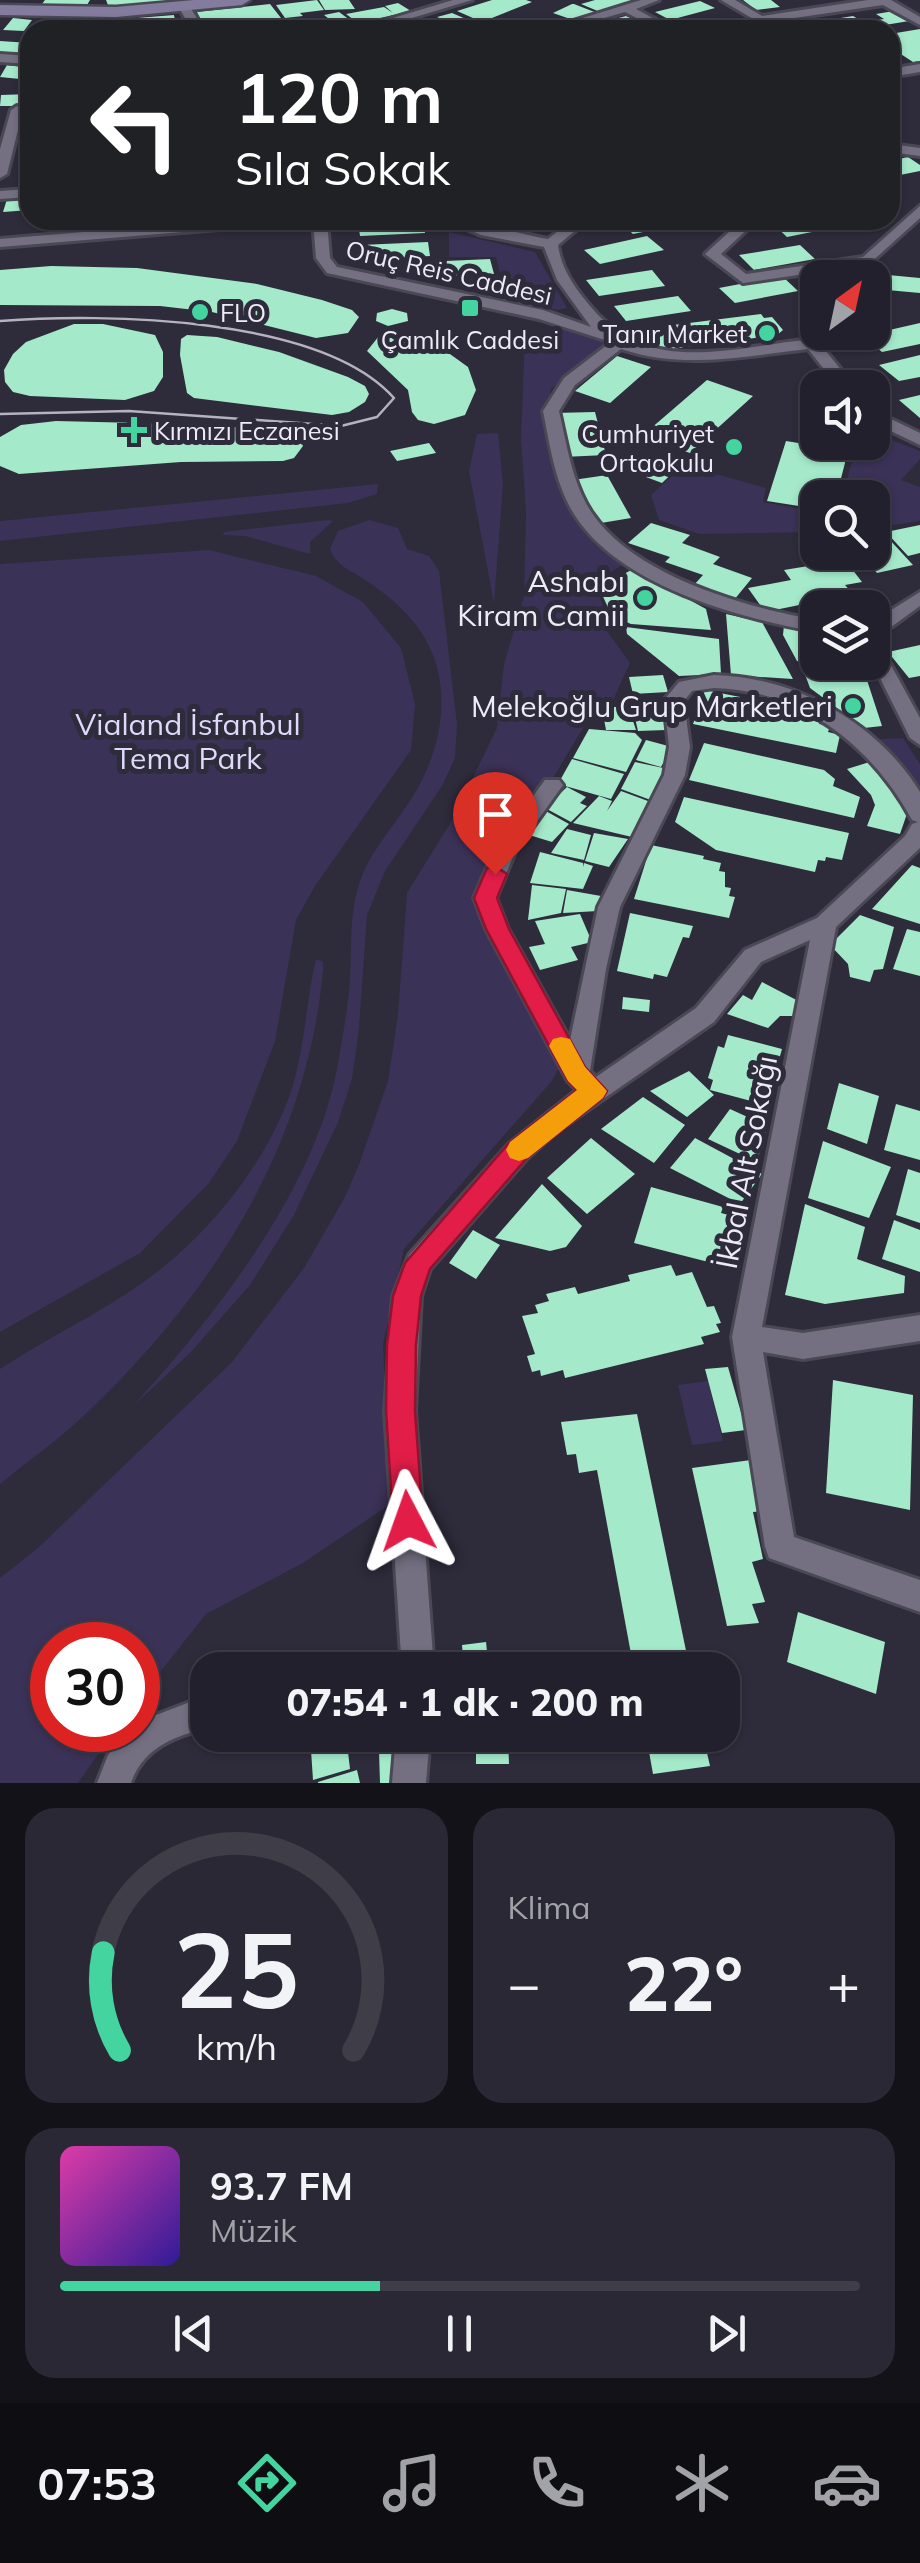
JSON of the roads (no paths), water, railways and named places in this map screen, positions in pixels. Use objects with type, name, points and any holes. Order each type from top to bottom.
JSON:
[{"type":"street","points":[[0,10],[77,14],[242,0]]},
{"type":"street","points":[[395,20],[466,0]]},
{"type":"street","points":[[585,20],[653,0]]},
{"type":"street","points":[[727,0],[760,20],[884,0],[920,22]]},
{"type":"street","points":[[184,6],[192,20]]},
{"type":"street","points":[[626,8],[649,20]]},
{"type":"street","points":[[0,174],[13,150],[20,122]]},
{"type":"street","points":[[900,228],[920,210]]},
{"type":"street","points":[[0,242],[123,230]]},
{"type":"street","name":"Oruç Reis Caddesi","points":[[321,230],[323,258],[332,270],[543,316],[612,340]]},
{"type":"street","points":[[480,230],[550,244],[568,230]]},
{"type":"street","points":[[739,230],[712,254],[742,279],[800,270]]},
{"type":"street","points":[[865,260],[898,230]]},
{"type":"street","points":[[550,244],[551,257],[562,277],[612,340],[638,352],[674,358],[800,345]]},
{"type":"street","points":[[612,340],[554,398],[551,410],[570,489],[593,526],[639,560],[696,593],[731,606],[800,622]]},
{"type":"street","points":[[817,350],[833,370]]},
{"type":"street","points":[[890,424],[920,440]]},
{"type":"street","points":[[890,616],[920,598]]},
{"type":"street","points":[[890,669],[911,700],[920,738]]},
{"type":"street","points":[[585,1082],[598,948],[610,904],[628,862],[664,806],[675,776],[680,749],[674,700],[686,686],[728,682],[760,686],[806,700],[850,730],[912,792],[920,815]]},
{"type":"street","points":[[552,785],[505,850],[485,898],[497,929],[585,1082]]},
{"type":"street","points":[[414,1652],[400,1411],[407,1296],[418,1263],[585,1082],[638,1064],[704,1015],[753,956],[825,924],[914,841],[920,829]]},
{"type":"street","name":"İkbal Alt Sokağı","points":[[825,924],[746,1337],[780,1547],[920,1596]]},
{"type":"street","points":[[746,1337],[802,1346],[920,1328]]},
{"type":"street","points":[[114,1783],[120,1762],[156,1725],[190,1716]]},
{"type":"street","points":[[409,1783],[412,1752]]},
{"type":"tram line","points":[[0,321],[151,320],[265,335],[316,350],[360,371],[394,398],[377,417],[341,426],[129,411],[0,414]]},
{"type":"place","name":"Çamlık Caddesi","points":[[470,308]]},
{"type":"place","name":"FLO","points":[[200,312]]},
{"type":"place","name":"Tanır Market","points":[[767,333]]},
{"type":"place","name":"Kırmızı Eczanesi","points":[[134,430]]},
{"type":"place","name":"Cumhuriyet Ortaokulu","points":[[734,447]]},
{"type":"place","name":"Ashabı Kiram Camii","points":[[645,598]]},
{"type":"place","name":"Melekoğlu Grup Marketleri","points":[[853,706]]},
{"type":"park label","name":"Vialand İsfanbul Tema Park","points":[[188,741]]}]
